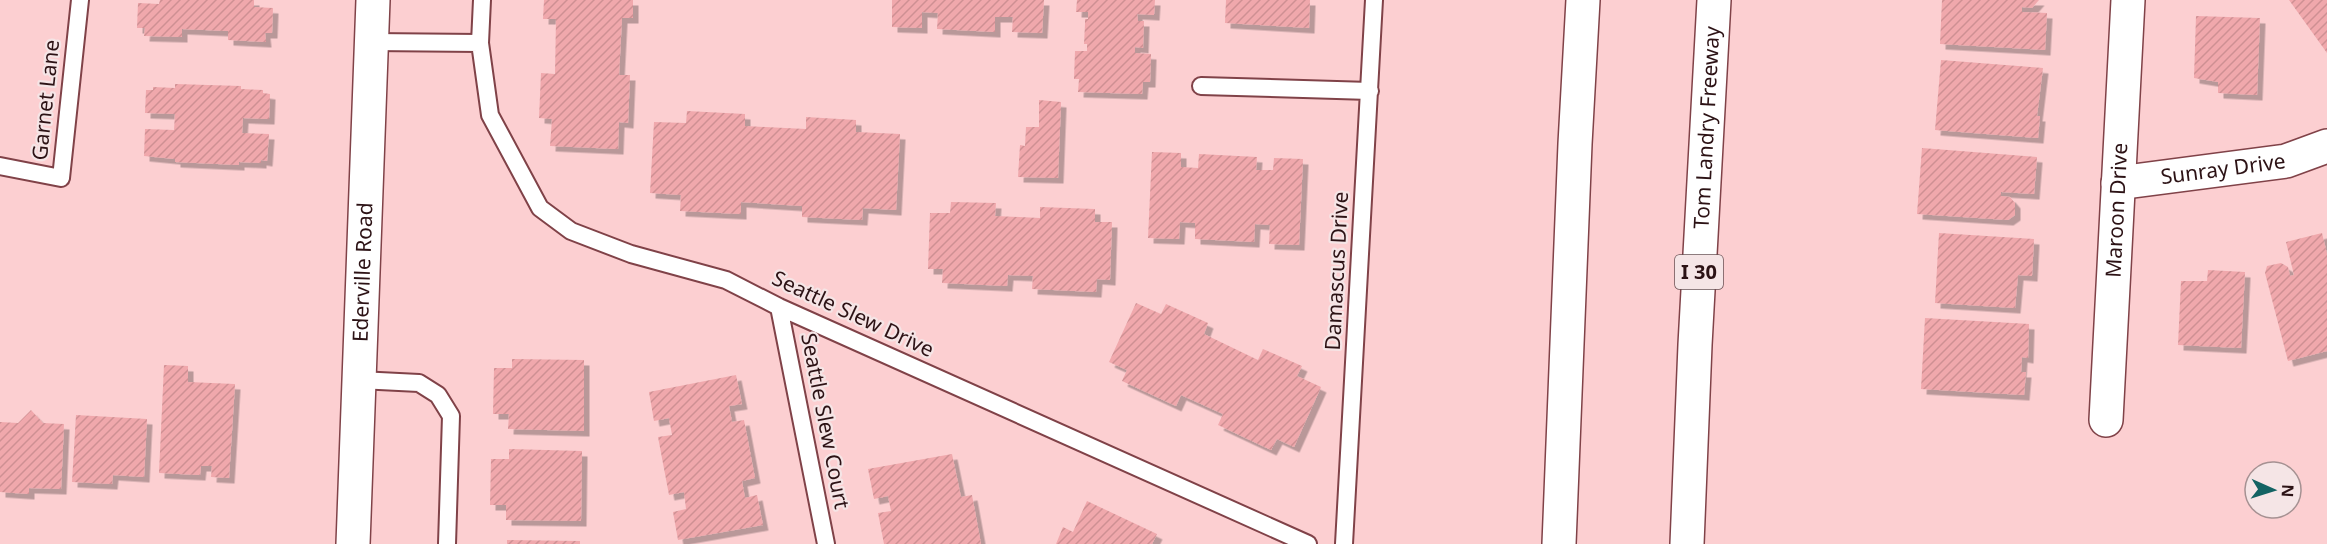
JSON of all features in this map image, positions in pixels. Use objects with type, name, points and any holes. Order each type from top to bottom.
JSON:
[{"type":"main road","name":"Ederville Road","points":[[353,544],[373,0]]},
{"type":"main road","points":[[1559,544],[1583,0]]},
{"type":"main road","name":"Tom Landry Freeway","points":[[1687,544],[1695,345],[1714,0]]},
{"type":"main road","name":"Maroon Drive","points":[[2106,420],[2128,0]]},
{"type":"main road","name":"Sunray Drive","points":[[2118,183],[2286,161],[2327,146]]},
{"type":"lane","name":"Garnet Lane","points":[[0,166],[61,178],[80,0]]},
{"type":"lane","name":"Seattle Slew Drive","points":[[482,0],[480,43],[489,116],[540,208],[571,231],[631,254],[726,280],[779,307],[1308,544]]},
{"type":"lane","name":"Damascus Drive","points":[[1344,544],[1374,0]]},
{"type":"lane","points":[[371,42],[480,43]]},
{"type":"lane","points":[[1201,86],[1370,92]]},
{"type":"lane","name":"Seattle Slew Court","points":[[779,307],[826,544]]},
{"type":"lane","points":[[359,380],[419,383],[438,395],[451,416],[447,544]]},
{"type":"building","points":[[160,0],[254,0],[254,7],[273,8],[272,33],[265,33],[266,42],[228,40],[228,31],[182,29],[182,37],[144,36],[145,28],[137,28],[138,3],[159,4]]},
{"type":"building","points":[[544,0],[633,0],[633,18],[622,18],[619,75],[630,75],[628,123],[619,122],[618,149],[550,146],[552,119],[539,118],[541,73],[555,74],[556,19],[543,19]]},
{"type":"building","points":[[892,0],[1044,0],[1042,33],[1012,32],[1013,17],[995,17],[995,32],[937,29],[938,13],[922,12],[922,28],[892,27]]},
{"type":"building","points":[[1077,0],[1155,0],[1154,15],[1137,14],[1138,21],[1144,21],[1143,48],[1135,47],[1135,53],[1151,54],[1150,82],[1143,82],[1142,94],[1078,92],[1079,79],[1074,79],[1075,51],[1087,51],[1087,44],[1084,44],[1085,19],[1088,19],[1088,12],[1076,12]]},
{"type":"building","points":[[1226,0],[1310,0],[1309,28],[1225,23]]},
{"type":"building","points":[[1942,0],[2039,0],[2032,8],[2022,7],[2022,12],[2047,13],[2045,50],[1940,44]]},
{"type":"building","points":[[2289,0],[2327,0],[2327,53]]},
{"type":"building","points":[[2196,16],[2260,18],[2257,95],[2218,93],[2218,82],[2194,78]]},
{"type":"building","points":[[1941,60],[2043,68],[2037,116],[2040,116],[2038,138],[1935,130]]},
{"type":"building","points":[[175,84],[241,86],[241,89],[263,90],[263,93],[270,94],[269,119],[243,118],[242,133],[269,134],[267,161],[239,162],[239,165],[175,162],[175,159],[144,156],[145,129],[174,130],[175,114],[145,113],[146,90],[153,90],[153,87],[175,88]]},
{"type":"building","points":[[1039,100],[1061,102],[1058,178],[1018,177],[1020,145],[1025,146],[1026,127],[1039,127]]},
{"type":"building","points":[[687,111],[745,114],[745,126],[806,129],[806,117],[856,120],[856,132],[900,134],[896,210],[863,208],[862,220],[802,217],[802,206],[741,202],[741,214],[680,211],[681,195],[650,193],[654,122],[686,123]]},
{"type":"building","points":[[1922,148],[2037,157],[2034,194],[2001,192],[2001,196],[2010,197],[2015,203],[2015,215],[2008,220],[1917,214]]},
{"type":"building","points":[[1152,152],[1181,153],[1181,167],[1198,168],[1199,154],[1257,157],[1256,170],[1273,170],[1274,158],[1303,159],[1299,245],[1269,244],[1270,225],[1255,224],[1254,242],[1195,239],[1195,223],[1180,222],[1179,239],[1148,238]]},
{"type":"building","points":[[951,202],[996,203],[995,216],[1040,218],[1040,207],[1095,209],[1095,222],[1112,222],[1110,280],[1097,279],[1096,292],[1032,289],[1033,276],[1008,275],[1007,286],[942,283],[943,269],[928,269],[930,213],[950,213]]},
{"type":"building","points":[[1939,233],[2034,239],[2032,276],[2018,275],[2015,308],[1935,303]]},
{"type":"building","points":[[2322,233],[2327,254],[2327,351],[2288,361],[2265,273],[2267,266],[2281,263],[2288,267],[2290,276],[2294,275],[2286,242]]},
{"type":"building","points":[[2208,270],[2245,272],[2241,348],[2178,345],[2181,281],[2207,281]]},
{"type":"building","points":[[1136,303],[1161,314],[1166,304],[1208,323],[1204,334],[1258,360],[1263,349],[1302,366],[1297,376],[1321,387],[1294,447],[1277,439],[1271,450],[1218,425],[1223,414],[1181,395],[1176,406],[1122,381],[1127,370],[1109,362]]},
{"type":"building","points":[[1925,318],[2029,324],[2028,358],[2022,357],[2021,372],[2026,372],[2024,395],[1921,389]]},
{"type":"building","points":[[512,359],[584,360],[584,431],[508,429],[509,414],[493,414],[494,368],[512,368]]},
{"type":"building","points":[[164,365],[188,366],[188,382],[235,384],[229,478],[211,477],[212,466],[201,466],[200,475],[159,473]]},
{"type":"building","points":[[736,375],[742,404],[729,406],[732,422],[744,420],[755,478],[742,481],[745,498],[757,495],[763,525],[678,540],[673,512],[686,509],[684,492],[669,495],[658,437],[672,435],[669,418],[654,421],[649,392]]},
{"type":"building","points":[[31,410],[43,423],[64,424],[61,489],[29,488],[29,494],[0,492],[0,422],[18,423]]},
{"type":"building","points":[[76,415],[147,419],[144,477],[113,475],[112,484],[72,482]]},
{"type":"building","points":[[509,449],[582,451],[581,521],[506,520],[506,505],[490,505],[491,459],[509,459]]},
{"type":"building","points":[[952,454],[961,497],[972,495],[981,544],[884,544],[878,513],[891,511],[888,496],[874,499],[868,469]]},
{"type":"building","points":[[1087,501],[1157,534],[1152,544],[1056,544],[1063,527],[1073,532]]},
{"type":"building","points":[[507,540],[580,541],[580,544],[507,544]]}]
